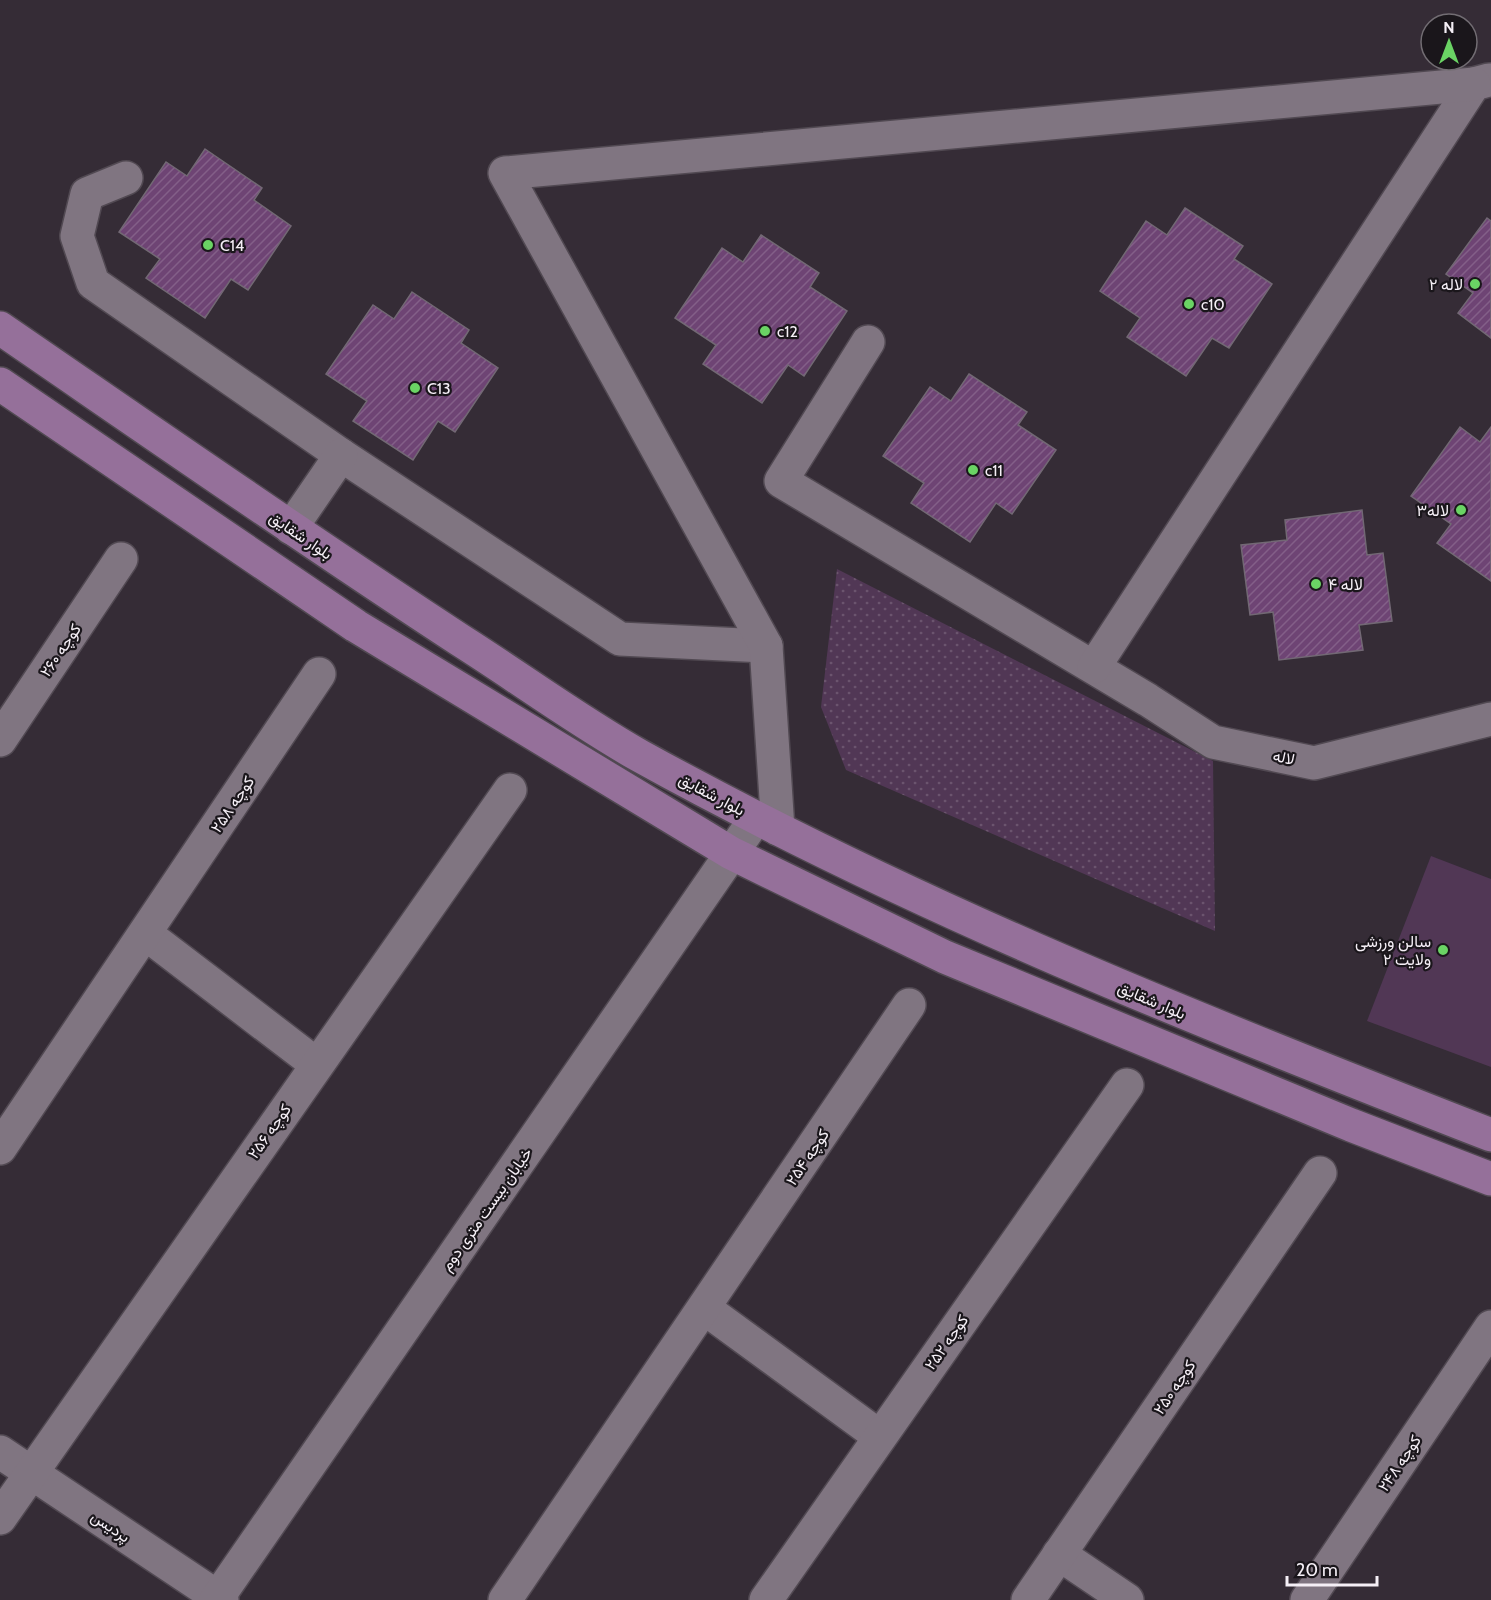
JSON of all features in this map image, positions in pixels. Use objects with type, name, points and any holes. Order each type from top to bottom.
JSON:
[{"type":"main road","name":"بلوار شقایق","points":[[0,328],[291,528],[635,753],[767,823],[1022,946],[1254,1043],[1491,1135]]},
{"type":"main road","points":[[0,384],[347,620],[731,853],[945,957],[1351,1125],[1491,1179]]},
{"type":"street","points":[[767,823],[766,646],[506,173],[1483,81]]},
{"type":"street","points":[[1094,667],[1483,81]]},
{"type":"street","points":[[126,178],[87,194],[76,236],[93,283],[341,455],[620,639],[766,646]]},
{"type":"street","name":"لاله","points":[[868,342],[781,481],[1094,667],[1213,742],[1314,763],[1491,719]]},
{"type":"street","points":[[291,528],[341,455]]},
{"type":"street","name":"کوچه ۲۶۰","points":[[0,740],[121,559]]},
{"type":"street","name":"کوچه ۲۵۸","points":[[0,1148],[319,674]]},
{"type":"street","name":"کوچه ۲۵۶","points":[[0,1518],[30,1472],[510,790]]},
{"type":"street","name":"خیابان بیست متری دوم","points":[[218,1599],[731,853],[767,823]]},
{"type":"street","points":[[146,934],[316,1064]]},
{"type":"street","name":"کوچه ۲۵۴","points":[[504,1600],[909,1005]]},
{"type":"street","name":"کوچه ۲۵۲","points":[[766,1600],[1127,1085]]},
{"type":"street","name":"کوچه ۲۵۰","points":[[1028,1600],[1320,1173]]},
{"type":"street","points":[[704,1308],[879,1436]]},
{"type":"street","name":"کوچه ۲۴۸","points":[[1307,1600],[1491,1327]]},
{"type":"street","name":"پردیس","points":[[0,1452],[218,1599]]},
{"type":"street","points":[[1059,1554],[1126,1600]]},
{"type":"shaded area","points":[[837,569],[1213,761],[1215,931],[846,770],[821,707]]},
{"type":"shaded area","name":"سالن ورزشی ولایت ۲","points":[[1431,856],[1491,879],[1491,1067],[1367,1021]]},
{"type":"building","name":"C14","points":[[205,149],[262,188],[254,200],[291,226],[248,290],[231,279],[205,318],[146,278],[160,259],[119,232],[166,162],[187,176]]},
{"type":"building","name":"c10","points":[[1185,208],[1243,246],[1234,259],[1272,284],[1229,348],[1212,338],[1186,376],[1127,337],[1140,318],[1100,291],[1146,221],[1167,235]]},
{"type":"building","name":"لاله ۲","points":[[1487,218],[1491,221],[1491,338],[1458,313],[1473,293],[1446,274]]},
{"type":"building","name":"c12","points":[[761,235],[819,273],[810,287],[847,311],[804,376],[788,365],[762,403],[703,364],[716,345],[675,318],[722,248],[743,262]]},
{"type":"building","name":"C13","points":[[412,292],[469,330],[461,343],[498,368],[455,432],[438,421],[413,460],[353,421],[367,401],[326,374],[373,305],[394,319]]},
{"type":"building","name":"c11","points":[[969,374],[1027,412],[1018,425],[1056,450],[1012,514],[996,503],[970,542],[911,503],[924,483],[883,456],[930,387],[951,401]]},
{"type":"building","name":"لاله۳","points":[[1460,427],[1480,442],[1491,427],[1491,581],[1437,543],[1451,524],[1411,496]]},
{"type":"building","name":"لاله ۴","points":[[1362,510],[1367,555],[1383,553],[1392,621],[1359,625],[1363,650],[1279,660],[1273,612],[1250,615],[1241,545],[1287,540],[1285,520]]},
{"type":"place","name":"C14","points":[[208,245]]},
{"type":"place","name":"لاله ۲","points":[[1475,284]]},
{"type":"place","name":"c10","points":[[1189,304]]},
{"type":"place","name":"c12","points":[[765,331]]},
{"type":"place","name":"C13","points":[[415,388]]},
{"type":"place","name":"c11","points":[[973,470]]},
{"type":"place","name":"لاله۳","points":[[1461,510]]},
{"type":"place","name":"لاله ۴","points":[[1316,584]]},
{"type":"place","name":"سالن ورزشی ولایت ۲","points":[[1443,950]]}]
